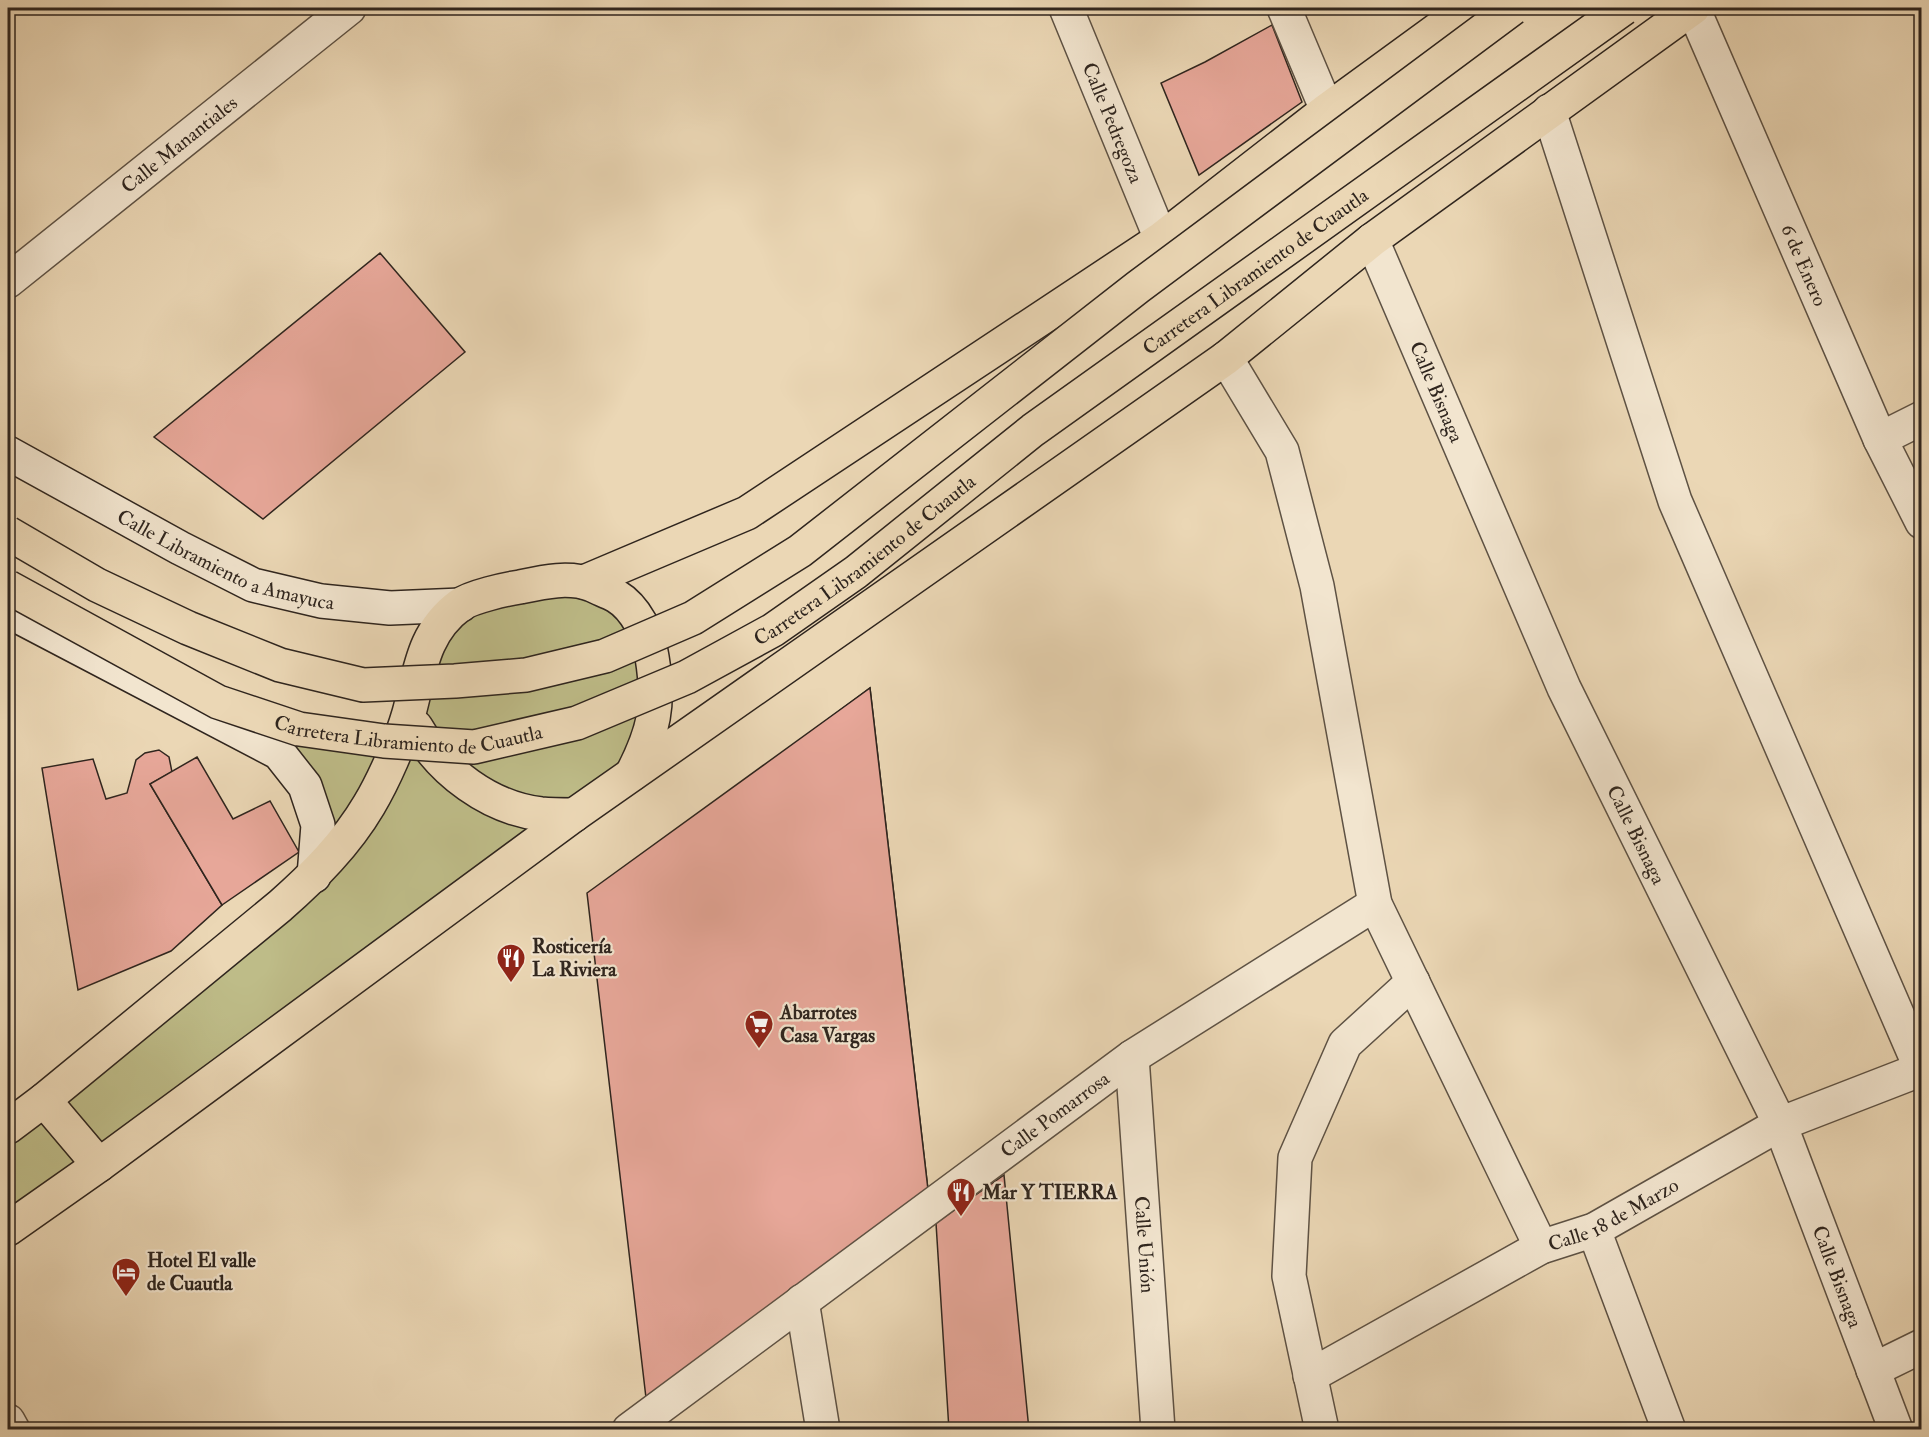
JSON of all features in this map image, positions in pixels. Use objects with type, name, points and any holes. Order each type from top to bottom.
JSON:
[{"type":"main road","points":[[584,582],[747,513],[1161,239],[1327,110],[1467,8]]},
{"type":"main road","name":"Carretera Libramiento de Cuautla","points":[[8,533],[97,585],[189,628],[280,665],[363,685],[526,675],[605,656],[693,618],[800,551],[1138,287],[1513,8]]},
{"type":"main road","name":"Carretera Libramiento de Cuautla","points":[[8,587],[218,702],[299,729],[384,741],[474,747],[577,723],[687,677],[782,623],[856,572],[1033,430],[1624,8]]},
{"type":"main road","points":[[8,1229],[99,1165],[574,815],[1226,358],[1372,240],[1693,8]]},
{"type":"main road","points":[[8,1127],[271,914],[314,876],[344,841],[370,804],[409,713],[423,655],[439,627],[461,605],[505,590],[554,580],[584,582],[618,597],[641,621],[652,652],[657,683],[655,716],[645,747],[631,776]]},
{"type":"main road","points":[[409,713],[426,744],[475,790],[506,805],[539,814],[574,815]]},
{"type":"main road","points":[[44,1100],[99,1165]]},
{"type":"street","name":"Calle Manantiales","points":[[8,281],[349,8]]},
{"type":"street","name":"Calle Pedregoza","points":[[1066,8],[1161,239]]},
{"type":"street","points":[[1284,8],[1327,110]]},
{"type":"street","name":"6 de Enero","points":[[1693,8],[1880,439],[1922,522]]},
{"type":"street","points":[[1549,111],[1675,501],[1921,1069]]},
{"type":"street","name":"Calle Bisnaga","points":[[1372,240],[1564,688],[1780,1124],[1896,1430]]},
{"type":"street","points":[[1226,358],[1282,451],[1317,586],[1375,904],[1541,1247]]},
{"type":"street","points":[[1880,439],[1922,418]]},
{"type":"street","name":"Calle Libramiento a Amayuca","points":[[8,453],[180,548],[253,585],[321,601],[390,608],[461,605]]},
{"type":"street","points":[[8,611],[279,753],[305,786],[318,825],[314,876]]},
{"type":"street","name":"Calle Pomarrosa","points":[[629,1430],[1132,1057],[1375,904]]},
{"type":"street","points":[[1322,1430],[1289,1276],[1294,1158],[1345,1044],[1413,982]]},
{"type":"street","name":"Calle Unión","points":[[1132,1057],[1158,1430]]},
{"type":"street","name":"Calle 18 de Marzo","points":[[1310,1376],[1541,1247],[1594,1230],[1780,1124],[1921,1069]]},
{"type":"street","points":[[1594,1230],[1669,1430]]},
{"type":"street","points":[[802,1301],[823,1430]]},
{"type":"street","points":[[1873,1370],[1922,1346]]},
{"type":"street","points":[[8,1421],[13,1430]]},
{"type":"shaded area","points":[[554,580],[641,621],[645,747],[8,1229],[8,1127],[280,906],[318,825],[218,702],[397,743],[439,627]]},
{"type":"building","points":[[1272,25],[1302,102],[1199,175],[1161,83]]},
{"type":"building","points":[[380,253],[465,352],[263,519],[154,437]]},
{"type":"building","points":[[870,688],[930,1207],[785,1314],[721,799]]},
{"type":"building","name":"Abarrotes Casa Vargas","points":[[870,688],[930,1207],[648,1415],[587,893]]},
{"type":"building","points":[[159,750],[169,757],[172,772],[150,784],[222,905],[171,951],[78,990],[42,768],[93,759],[106,799],[127,793],[136,760],[145,753]]},
{"type":"building","points":[[197,757],[233,819],[270,801],[299,852],[222,905],[150,784]]},
{"type":"building","points":[[1004,1175],[1029,1430],[949,1430],[936,1223]]},
{"type":"place","name":"Rosticería La Riviera","points":[[511,984]]},
{"type":"place","name":"Abarrotes Casa Vargas","points":[[759,1050]]},
{"type":"place","name":"Mar Y TIERRA","points":[[961,1218]]},
{"type":"place","name":"Hotel El valle de Cuautla","points":[[126,1298]]}]
